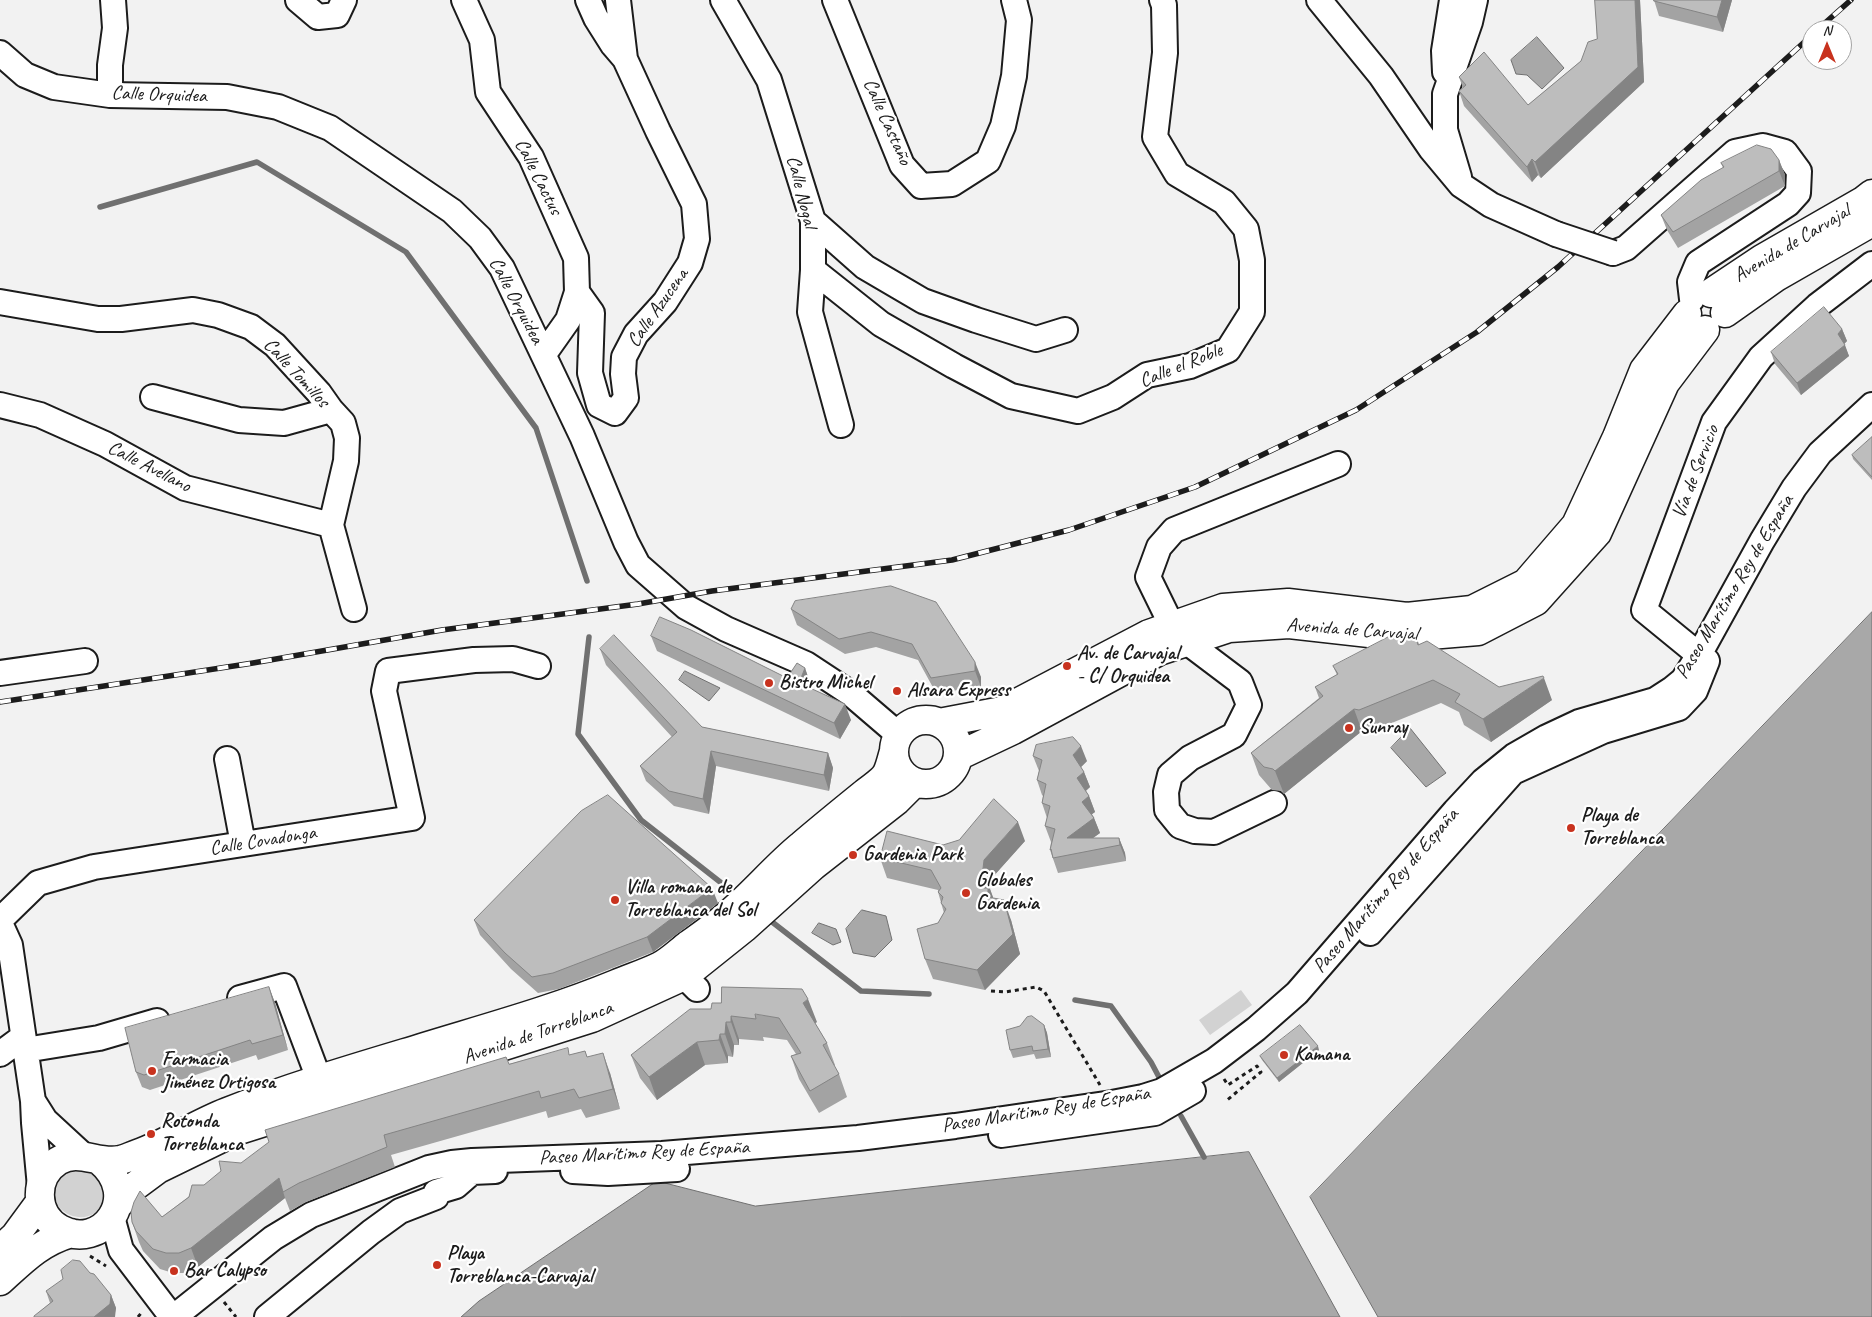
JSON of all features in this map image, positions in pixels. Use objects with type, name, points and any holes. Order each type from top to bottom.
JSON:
[{"type":"main road","name":"Avenida de Carvajal","points":[[939,723],[1002,712],[1149,634],[1180,634],[1289,624],[1405,637],[1478,631],[1536,601],[1597,533],[1665,383],[1704,310],[1762,259],[1872,194]]},
{"type":"main road","name":"Avenida de Carvajal","points":[[1704,310],[1776,277],[1872,222]]},
{"type":"main road","name":"Avenida de Carvajal","points":[[958,756],[1013,730],[1159,652],[1180,634]]},
{"type":"main road","points":[[921,720],[931,720],[939,723],[948,729],[954,737],[958,756],[950,773],[942,780],[924,784],[915,782],[899,770],[895,761],[896,743],[912,723],[921,720]]},
{"type":"main road","name":"Avenida de Torreblanca","points":[[115,1211],[131,1189],[158,1169],[236,1131],[592,1018],[690,982],[738,921],[763,897],[796,850],[886,776],[896,743]]},
{"type":"main road","name":"Avenida de Torreblanca","points":[[763,897],[813,866],[896,801],[915,782]]},
{"type":"main road","name":"Avenida de Torreblanca","points":[[91,1158],[120,1160],[148,1150],[225,1112],[319,1079],[582,998],[661,966],[738,921]]},
{"type":"main road","points":[[0,1250],[15,1236],[40,1194],[44,1176],[51,1166],[71,1156],[91,1158],[110,1169],[116,1180],[119,1192],[115,1211],[99,1228],[80,1240],[54,1238],[31,1252],[0,1281]]},
{"type":"main road","points":[[40,1194],[44,1213],[51,1222],[80,1240]]},
{"type":"street","points":[[110,95],[110,66],[115,28],[113,0]]},
{"type":"street","points":[[298,0],[318,16],[338,15],[344,0]]},
{"type":"street","name":"Calle Cactus","points":[[464,0],[482,40],[488,92],[531,157],[576,258],[577,292],[568,320],[544,354]]},
{"type":"street","name":"Calle Azucena","points":[[577,292],[592,313],[590,373],[599,405],[615,413],[626,398],[623,374],[624,357],[636,334],[666,302],[690,263],[697,239],[694,204],[658,131],[626,59],[613,45],[596,18],[588,0]]},
{"type":"street","points":[[618,0],[626,59]]},
{"type":"street","name":"Calle Nogal","points":[[723,0],[769,80],[813,221],[813,270],[810,312],[840,426]]},
{"type":"street","name":"Calle Castaño","points":[[835,0],[902,165],[922,186],[952,184],[988,161],[1003,126],[1014,76],[1020,20],[1014,0]]},
{"type":"street","name":"Calle el Roble","points":[[813,270],[881,324],[954,366],[1010,396],[1078,412],[1113,397],[1147,375],[1190,366],[1228,350],[1252,312],[1252,260],[1246,229],[1224,202],[1177,174],[1155,137],[1165,53],[1164,5],[1162,0]]},
{"type":"street","points":[[1319,0],[1381,76],[1431,149],[1461,185],[1491,206],[1556,234],[1613,253],[1626,248],[1735,152],[1763,146],[1785,152],[1799,170],[1798,193],[1788,204],[1698,262],[1690,282],[1704,310]]},
{"type":"street","points":[[1452,0],[1444,51],[1445,130],[1461,185]]},
{"type":"street","points":[[1446,94],[1470,22],[1475,0]]},
{"type":"street","name":"Calle Orquidea","points":[[0,53],[25,75],[54,87],[110,95],[227,97],[278,107],[330,128],[452,212],[480,238],[502,268],[582,436],[626,542],[638,565],[686,607],[726,629],[806,664],[850,693],[896,743]]},
{"type":"street","points":[[813,221],[865,267],[923,301],[1036,339],[1065,330]]},
{"type":"street","name":"Vía de Servicio","points":[[1699,655],[1644,610],[1714,422],[1761,357],[1818,306],[1872,264]]},
{"type":"street","name":"Calle Tomillos","points":[[0,302],[98,319],[121,319],[192,310],[218,315],[251,327],[275,345],[319,393],[343,423],[347,438],[346,461],[331,526],[354,609]]},
{"type":"street","points":[[153,397],[239,420],[284,423],[331,410]]},
{"type":"street","name":"Calle Avellano","points":[[0,405],[40,415],[105,444],[185,488],[331,526]]},
{"type":"street","name":"Paseo Marítimo Rey de España","points":[[173,1317],[273,1238],[311,1215],[429,1168],[472,1161],[662,1154],[858,1138],[955,1126],[1143,1098],[1162,1091],[1214,1061],[1256,1029],[1297,993],[1455,811],[1484,781],[1514,756],[1547,737],[1579,722],[1655,700],[1683,680],[1794,488],[1820,453],[1872,405]]},
{"type":"street","points":[[267,1317],[371,1232],[400,1211],[436,1197],[436,1192],[456,1186],[472,1172],[540,1169],[608,1173],[801,1159],[926,1146],[1155,1113],[1221,1074],[1309,1002],[1513,772],[1603,732],[1679,708],[1695,692],[1706,661],[1792,518],[1816,482],[1872,426]]},
{"type":"street","points":[[1274,803],[1214,832],[1196,831],[1180,826],[1167,810],[1166,792],[1170,775],[1190,758],[1234,735],[1249,705],[1240,682],[1180,634],[1148,577],[1159,547],[1174,530],[1338,464]]},
{"type":"street","name":"Calle Covadonga","points":[[0,921],[38,882],[94,867],[412,818],[384,691],[388,671],[474,660],[512,659],[538,666]]},
{"type":"street","points":[[0,673],[85,661]]},
{"type":"street","points":[[228,759],[243,844]]},
{"type":"street","points":[[0,921],[10,945],[33,1101],[40,1194]]},
{"type":"street","points":[[219,1004],[284,986],[319,1079]]},
{"type":"street","points":[[0,1054],[24,1044],[99,1038],[182,1014]]},
{"type":"street","points":[[33,1101],[45,1120],[91,1158]]},
{"type":"street","points":[[115,1211],[116,1259]]},
{"type":"street","points":[[80,1240],[116,1259],[173,1317]]},
{"type":"path","points":[[990,992],[1006,992],[1036,987],[1044,991],[1112,1102]]},
{"type":"path","points":[[1221,1074],[1228,1085],[1257,1066],[1262,1072],[1226,1101]]},
{"type":"path","points":[[80,1240],[116,1259]]},
{"type":"path","points":[[138,1317],[142,1312],[139,1307]]},
{"type":"shaded area","points":[[1537,37],[1564,68],[1542,89],[1527,75],[1516,74],[1511,60]]},
{"type":"shaded area","points":[[1872,612],[1872,1317],[1378,1317],[1310,1197]]},
{"type":"shaded area","points":[[685,671],[720,688],[709,701],[679,680]]},
{"type":"shaded area","points":[[1410,728],[1446,773],[1426,787],[1391,748]]},
{"type":"shaded area","points":[[862,910],[886,916],[892,940],[875,957],[853,953],[846,929]]},
{"type":"shaded area","points":[[819,923],[836,929],[841,942],[833,945],[812,933]]},
{"type":"shaded area","points":[[1241,990],[1252,1005],[1210,1035],[1199,1020]]},
{"type":"shaded area","points":[[1249,1152],[1340,1317],[461,1317],[479,1301],[657,1181],[755,1206]]},
{"type":"shaded area","points":[[91,1169],[104,1184],[103,1203],[97,1211],[89,1216],[72,1216],[57,1205],[54,1197],[54,1187],[65,1170]]},
{"type":"building","points":[[1595,0],[1635,0],[1638,67],[1535,162],[1532,159],[1527,167],[1459,91],[1466,85],[1459,77],[1484,52],[1528,105],[1581,61],[1588,42],[1597,39]]},
{"type":"building","points":[[1654,0],[1722,0],[1717,17]]},
{"type":"building","points":[[1757,145],[1771,149],[1779,160],[1779,171],[1673,232],[1661,215],[1701,180],[1724,167],[1721,163]]},
{"type":"building","points":[[1824,307],[1842,329],[1838,334],[1845,345],[1797,383],[1771,352]]},
{"type":"building","points":[[1872,437],[1872,477],[1852,455]]},
{"type":"building","points":[[891,586],[936,602],[975,662],[975,671],[931,678],[912,644],[871,632],[839,639],[791,609],[795,601]]},
{"type":"building","points":[[660,617],[691,630],[787,678],[797,663],[805,668],[799,683],[845,704],[834,723],[651,636]]},
{"type":"building","points":[[1396,633],[1415,634],[1418,645],[1427,641],[1499,687],[1543,676],[1544,678],[1483,719],[1455,702],[1460,694],[1433,680],[1359,710],[1354,709],[1275,771],[1264,767],[1251,753],[1323,696],[1315,687],[1338,674],[1333,666]]},
{"type":"building","points":[[614,635],[702,727],[828,753],[824,775],[711,751],[703,799],[669,791],[640,766],[677,732],[600,649]]},
{"type":"building","points":[[1073,737],[1081,746],[1073,755],[1084,772],[1077,778],[1089,796],[1082,802],[1094,818],[1067,838],[1119,838],[1120,845],[1053,858],[1050,850],[1055,829],[1045,826],[1050,806],[1042,803],[1046,784],[1037,780],[1042,760],[1033,756],[1036,745]]},
{"type":"building","name":"Villa romana de Torreblanca del Sol","points":[[608,795],[712,888],[647,937],[553,973],[532,977],[505,953],[474,920],[581,811]]},
{"type":"building","points":[[994,799],[1018,822],[984,860],[982,877],[986,878],[984,888],[988,888],[988,897],[1004,900],[1013,934],[977,970],[925,959],[917,929],[938,923],[946,909],[941,903],[943,897],[938,892],[941,888],[931,870],[880,858],[887,831],[943,845],[959,840]]},
{"type":"building","points":[[269,987],[283,1035],[252,1044],[250,1040],[144,1075],[136,1072],[125,1028]]},
{"type":"building","points":[[722,987],[802,989],[808,999],[803,1003],[827,1043],[823,1045],[839,1074],[810,1091],[791,1056],[801,1053],[779,1018],[755,1014],[756,1019],[731,1016],[731,1022],[726,1022],[725,1034],[720,1034],[719,1040],[697,1042],[649,1077],[631,1055],[690,1009],[711,1009],[712,1003],[721,1003]]},
{"type":"building","points":[[1032,1016],[1044,1025],[1048,1049],[1033,1051],[1032,1046],[1010,1050],[1006,1030],[1020,1026],[1027,1017]]},
{"type":"building","points":[[1300,1025],[1318,1046],[1277,1078],[1260,1056]]},
{"type":"building","points":[[568,1048],[569,1055],[585,1051],[587,1057],[603,1053],[613,1089],[579,1098],[574,1089],[541,1098],[539,1091],[384,1135],[387,1147],[299,1183],[283,1192],[279,1178],[191,1248],[179,1253],[166,1253],[153,1249],[136,1231],[132,1222],[131,1212],[140,1191],[162,1217],[189,1197],[192,1185],[204,1185],[221,1171],[219,1161],[241,1163],[269,1142],[265,1130],[506,1057],[509,1064]]},
{"type":"building","points":[[73,1260],[80,1261],[90,1273],[94,1274],[111,1295],[110,1304],[94,1317],[34,1317],[53,1301],[46,1291],[63,1279],[61,1270]]},
{"type":"waterway","points":[[100,207],[257,162],[406,252],[536,428],[587,581]]},
{"type":"waterway","points":[[589,637],[578,734],[641,820],[738,896]]},
{"type":"waterway","points":[[767,918],[861,991],[929,994]]},
{"type":"waterway","points":[[1075,1000],[1111,1006],[1151,1062],[1160,1079]]},
{"type":"waterway","points":[[1181,1116],[1204,1157]]},
{"type":"railway","points":[[1828,20],[1851,0]]},
{"type":"railway","points":[[0,702],[253,663],[442,630],[638,604],[712,591],[952,560],[1069,530],[1195,487],[1356,410],[1477,332],[1558,267],[1802,44]]},
{"type":"place","name":"Av. de Carvajal - C/ Orquidea","points":[[1067,666]]},
{"type":"place","name":"Bistro Michel","points":[[769,683]]},
{"type":"place","name":"Alsara Express","points":[[897,691]]},
{"type":"place","name":"Sunray","points":[[1349,728]]},
{"type":"place","name":"Playa de Torreblanca","points":[[1571,828]]},
{"type":"place","name":"Gardenia Park","points":[[853,855]]},
{"type":"place","name":"Globales Gardenia","points":[[966,893]]},
{"type":"place","name":"Villa romana de Torreblanca del Sol","points":[[615,900]]},
{"type":"place","name":"Kamana","points":[[1284,1055]]},
{"type":"place","name":"Farmacia Jiménez Ortigosa","points":[[152,1071]]},
{"type":"place","name":"Rotonda Torreblanca","points":[[151,1134]]},
{"type":"place","name":"Playa Torreblanca-Carvajal","points":[[437,1265]]},
{"type":"place","name":"Bar Calypso","points":[[174,1271]]}]
